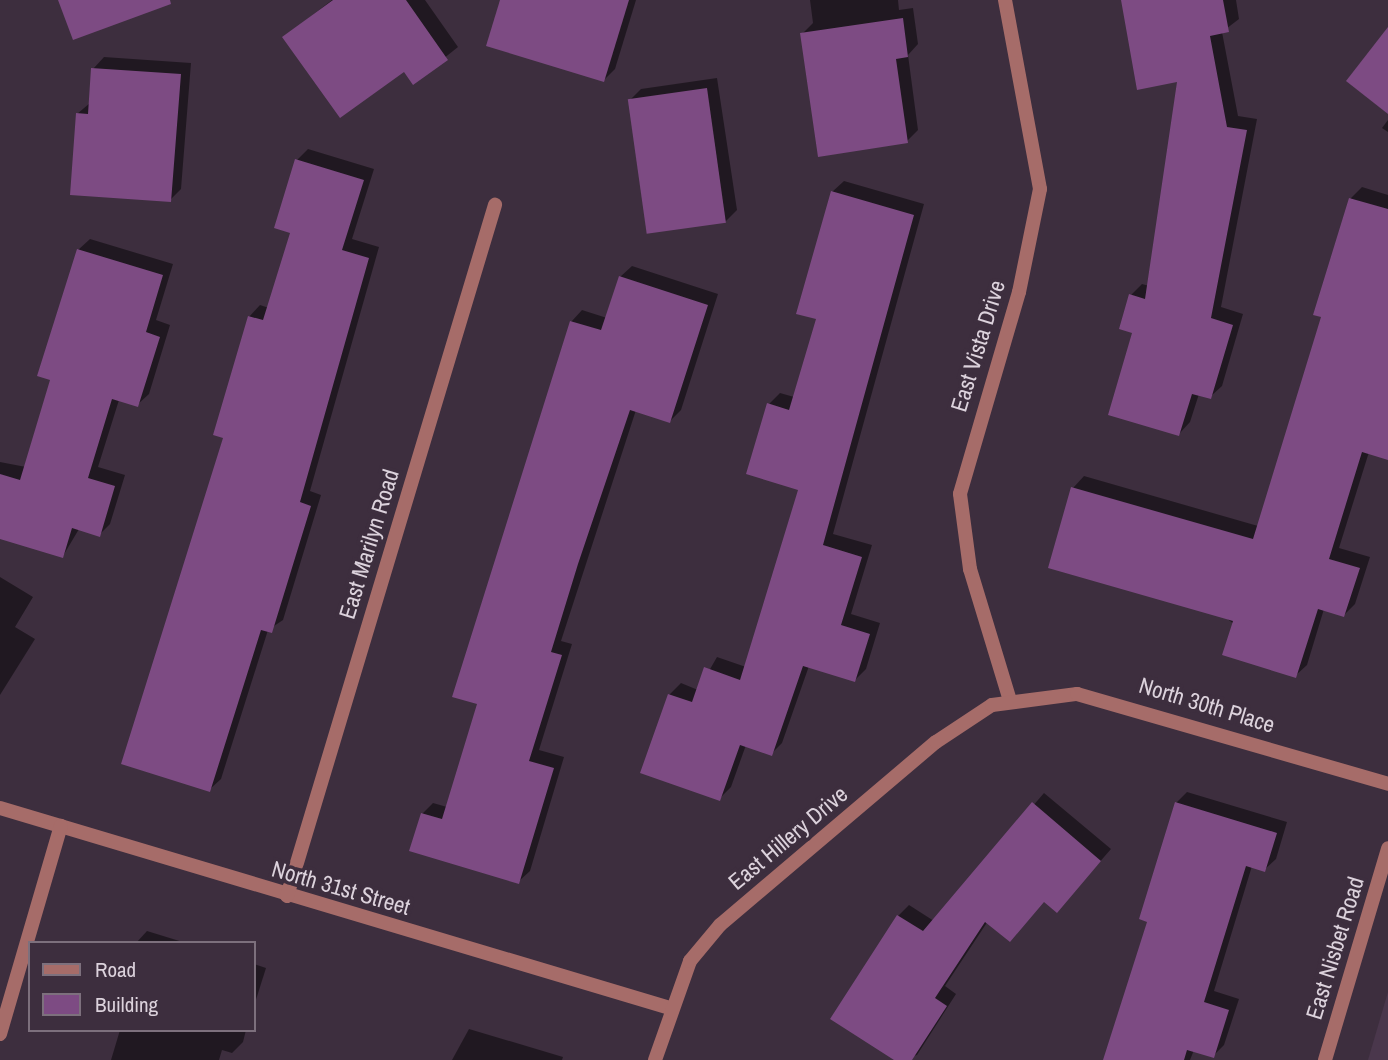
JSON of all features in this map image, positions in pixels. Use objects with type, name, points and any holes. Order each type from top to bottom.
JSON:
[{"type":"street","name":"East Vista Drive","points":[[1005,0],[1040,189],[1019,292],[960,494],[970,569],[1010,701]]},
{"type":"street","name":"East Marilyn Road","points":[[287,896],[495,205]]},
{"type":"street","name":"North 30th Place","points":[[1010,701],[1077,694],[1123,703],[1388,783]]},
{"type":"street","name":"East Hillery Drive","points":[[655,1060],[670,1008],[690,961],[720,925],[936,742],[969,718],[1010,701]]},
{"type":"street","name":"North 31st Street","points":[[0,808],[287,896],[670,1008]]},
{"type":"street","points":[[0,1034],[61,826]]},
{"type":"street","name":"East Nisbet Road","points":[[1325,1060],[1388,848]]},
{"type":"shaded area","points":[[1388,992],[1388,1060],[1368,1060]]},
{"type":"building","points":[[58,0],[170,0],[171,4],[73,40]]},
{"type":"building","points":[[333,0],[406,0],[448,60],[413,85],[404,72],[340,118],[282,37]]},
{"type":"building","points":[[500,0],[629,0],[604,82],[486,46]]},
{"type":"building","points":[[1121,0],[1223,0],[1229,32],[1210,36],[1227,127],[1247,130],[1211,318],[1233,325],[1211,399],[1192,394],[1179,436],[1108,415],[1132,333],[1119,329],[1129,294],[1145,299],[1177,82],[1137,90]]},
{"type":"building","points":[[903,18],[908,57],[896,59],[908,143],[818,157],[800,33]]},
{"type":"building","points":[[1388,27],[1388,114],[1346,81]]},
{"type":"building","points":[[91,68],[181,74],[171,202],[70,195],[76,113],[88,114]]},
{"type":"building","points":[[707,88],[726,223],[647,234],[628,99]]},
{"type":"building","points":[[295,159],[364,180],[342,250],[369,258],[300,502],[311,506],[272,633],[261,630],[210,792],[121,764],[223,438],[213,435],[248,316],[263,320],[290,233],[274,228]]},
{"type":"building","points":[[831,191],[914,215],[823,545],[862,557],[841,625],[870,634],[855,682],[803,666],[772,756],[740,745],[720,801],[640,773],[668,694],[692,702],[704,667],[740,680],[798,490],[746,474],[767,403],[789,410],[816,319],[796,314]]},
{"type":"building","points":[[1349,198],[1388,209],[1388,460],[1362,452],[1329,559],[1360,568],[1344,617],[1318,609],[1296,678],[1222,655],[1233,621],[1048,568],[1071,487],[1253,539],[1321,317],[1313,315]]},
{"type":"building","points":[[77,249],[163,275],[146,332],[160,337],[138,407],[112,399],[88,478],[115,486],[100,537],[72,528],[63,558],[0,539],[0,474],[20,480],[50,380],[37,376]]},
{"type":"building","points":[[619,276],[708,305],[670,423],[630,410],[578,564],[551,652],[562,655],[529,761],[554,768],[519,884],[409,851],[421,813],[442,819],[477,704],[452,697],[570,321],[601,330]]},
{"type":"building","points":[[1032,802],[1101,861],[1057,913],[1044,902],[1010,942],[985,922],[935,998],[947,1006],[912,1060],[894,1060],[830,1019],[897,915],[923,931]]},
{"type":"building","points":[[1175,802],[1277,833],[1265,872],[1246,866],[1204,1002],[1229,1010],[1214,1058],[1187,1050],[1184,1060],[1103,1060],[1147,922],[1139,919]]}]
